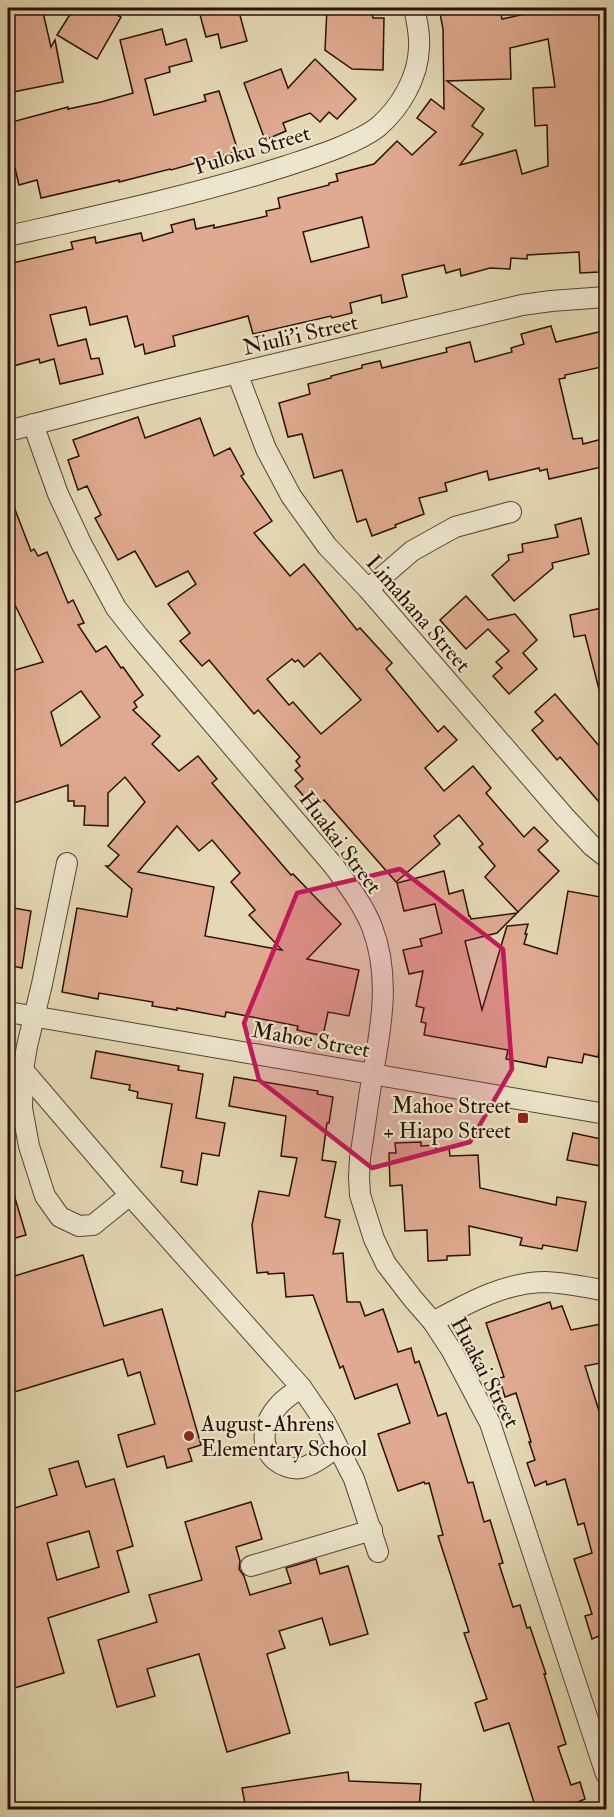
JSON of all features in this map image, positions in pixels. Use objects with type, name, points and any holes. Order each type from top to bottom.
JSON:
[{"type":"street","name":"Puloku Street","points":[[8,236],[128,209],[240,180],[303,160],[360,138],[391,114],[413,78],[419,47],[414,8]]},
{"type":"street","name":"Niuli'i Street","points":[[8,431],[237,373],[522,305],[606,297]]},
{"type":"street","name":"Limahana Street","points":[[237,373],[266,449],[291,496],[327,546],[368,589],[564,816],[592,846],[606,856]]},
{"type":"street","name":"Huakai Street","points":[[33,424],[58,494],[116,608],[333,865],[354,894],[372,925],[381,958],[384,985],[383,1011],[360,1158],[360,1195],[374,1239],[386,1264],[433,1322],[452,1351],[490,1423],[606,1774]]},
{"type":"street","points":[[368,589],[412,551],[455,527],[511,512]]},
{"type":"street","points":[[67,863],[23,1070],[22,1108],[29,1146],[45,1196],[60,1217],[79,1226],[93,1225],[130,1195]]},
{"type":"street","name":"Mahoe Street","points":[[8,1012],[606,1114]]},
{"type":"street","points":[[23,1070],[130,1195],[301,1387],[325,1422],[354,1479],[378,1552]]},
{"type":"street","points":[[433,1322],[469,1302],[522,1284],[547,1282],[606,1291]]},
{"type":"street","points":[[301,1387],[279,1405],[264,1430],[265,1445],[272,1458],[283,1466],[298,1469],[312,1464],[338,1447]]},
{"type":"street","points":[[251,1566],[372,1530]]},
{"type":"highlighted area","points":[[400,869],[503,949],[512,1069],[470,1142],[372,1168],[259,1080],[244,1023],[297,893]]},
{"type":"building","points":[[8,8],[42,8],[51,47],[55,40],[63,82],[8,93]]},
{"type":"building","points":[[74,8],[104,8],[121,17],[97,59],[57,35]]},
{"type":"building","points":[[211,8],[238,8],[247,41],[221,48],[218,34],[206,37],[199,11]]},
{"type":"building","points":[[327,8],[371,8],[373,18],[384,18],[383,70],[352,69],[325,50]]},
{"type":"building","points":[[439,8],[500,8],[502,19],[552,8],[597,8],[606,50],[606,262],[599,262],[599,272],[580,273],[579,252],[527,255],[527,259],[511,258],[510,269],[490,268],[461,276],[460,269],[446,273],[444,265],[402,275],[407,297],[382,303],[381,295],[350,303],[352,313],[253,334],[248,316],[173,336],[175,346],[145,354],[143,344],[135,347],[127,316],[90,325],[86,307],[50,315],[58,346],[86,339],[91,359],[99,358],[103,374],[60,384],[54,359],[40,363],[39,359],[13,366],[8,343],[8,264],[73,249],[71,242],[95,237],[96,243],[141,233],[143,241],[173,232],[171,225],[194,219],[196,229],[214,225],[214,228],[267,216],[266,211],[280,208],[278,198],[329,185],[329,183],[338,181],[336,174],[374,164],[397,141],[412,155],[436,132],[417,118],[431,99],[444,109],[443,29]],"holes":[[[548,39],[555,87],[533,88],[535,126],[547,125],[548,166],[522,174],[516,150],[460,165],[483,134],[472,126],[484,109],[447,81],[511,79],[510,48]],[[362,217],[369,247],[311,262],[303,232]]]},
{"type":"building","points":[[162,29],[166,45],[186,39],[192,61],[169,67],[170,72],[145,79],[154,115],[206,101],[204,95],[219,91],[238,151],[171,170],[41,198],[37,180],[19,185],[8,139],[8,123],[133,93],[120,40]]},
{"type":"building","points":[[315,59],[356,99],[337,119],[329,112],[320,122],[310,113],[283,123],[286,131],[265,140],[244,83],[281,69],[288,88]]},
{"type":"building","points":[[551,326],[556,342],[603,331],[606,366],[565,375],[565,378],[559,379],[573,439],[582,438],[583,444],[606,438],[606,466],[549,479],[547,469],[540,471],[539,468],[489,480],[487,471],[445,483],[447,491],[419,498],[424,514],[372,536],[366,519],[357,522],[342,470],[314,478],[302,434],[288,437],[279,403],[310,394],[308,384],[362,368],[362,365],[380,361],[382,368],[447,352],[446,348],[470,342],[475,362],[512,352],[511,348],[524,344],[521,334]]},
{"type":"building","points":[[138,417],[145,438],[200,418],[214,456],[230,448],[244,474],[241,476],[272,521],[254,533],[290,576],[304,564],[357,630],[360,628],[392,663],[386,669],[438,732],[444,726],[457,740],[425,768],[444,791],[473,766],[491,788],[486,793],[524,837],[534,827],[548,841],[538,850],[559,871],[518,912],[485,877],[495,866],[479,847],[483,844],[459,815],[434,836],[440,844],[396,882],[324,800],[314,808],[295,786],[303,779],[295,770],[300,766],[296,761],[300,757],[258,710],[254,714],[209,660],[202,666],[180,641],[190,633],[168,604],[196,584],[188,571],[156,587],[135,551],[118,560],[95,518],[101,515],[87,486],[78,490],[68,460],[79,456],[73,440]],"holes":[[[320,653],[361,700],[321,734],[293,702],[289,705],[267,679],[292,659],[295,662],[298,660],[304,667]]]},
{"type":"building","points":[[9,494],[31,551],[34,549],[38,556],[47,552],[68,603],[73,600],[84,623],[78,625],[96,652],[106,646],[143,695],[134,702],[137,707],[133,710],[160,736],[152,744],[179,771],[198,756],[217,779],[212,783],[291,875],[293,874],[341,924],[307,959],[359,970],[349,1016],[328,1012],[323,1036],[297,1030],[298,1026],[226,1012],[225,1017],[152,1006],[153,1002],[99,993],[98,999],[62,992],[77,908],[127,917],[132,889],[106,866],[109,866],[119,855],[108,846],[145,802],[125,777],[108,793],[108,826],[84,825],[85,806],[74,806],[74,801],[68,801],[68,785],[8,805],[8,672],[43,662],[15,605],[11,606],[8,597]],"holes":[[[81,691],[100,717],[61,746],[51,712]],[[177,826],[199,851],[212,840],[240,873],[231,882],[255,910],[249,915],[282,950],[205,936],[214,887],[138,872]]]},
{"type":"building","points":[[581,518],[589,554],[552,563],[553,568],[514,601],[492,575],[509,560],[508,555],[523,552],[522,544],[558,537],[555,525]]},
{"type":"building","points":[[466,596],[488,620],[515,614],[537,640],[523,653],[537,669],[509,694],[493,676],[502,668],[496,662],[509,651],[488,629],[466,649],[440,620]]},
{"type":"building","points":[[606,607],[606,697],[601,697],[585,635],[574,637],[570,615]]},
{"type":"building","points":[[555,694],[606,754],[606,810],[560,757],[557,760],[532,730],[543,721],[535,712]]},
{"type":"building","points":[[444,871],[449,894],[463,890],[471,919],[517,913],[497,933],[465,941],[482,1010],[507,926],[528,924],[524,944],[557,954],[568,891],[606,898],[606,1013],[598,1057],[584,1054],[582,1063],[548,1057],[546,1067],[506,1059],[508,1050],[424,1035],[426,1023],[421,1022],[424,1008],[416,1006],[423,971],[409,974],[403,950],[422,946],[420,939],[442,933],[435,904],[404,911],[397,883]]},
{"type":"building","points":[[8,907],[31,911],[22,968],[8,965]]},
{"type":"building","points":[[96,1051],[179,1066],[178,1070],[203,1074],[196,1118],[225,1123],[219,1156],[202,1153],[197,1185],[181,1182],[183,1171],[161,1167],[172,1104],[137,1098],[138,1092],[129,1090],[130,1085],[91,1078]]},
{"type":"building","points":[[234,1077],[318,1091],[317,1094],[333,1097],[322,1160],[336,1162],[325,1217],[340,1220],[333,1254],[343,1253],[347,1302],[360,1302],[365,1316],[383,1309],[398,1352],[411,1348],[415,1363],[419,1361],[438,1416],[446,1413],[468,1483],[473,1482],[484,1522],[490,1520],[503,1563],[499,1564],[513,1607],[520,1605],[546,1674],[544,1674],[566,1744],[558,1747],[571,1785],[580,1782],[585,1799],[578,1802],[580,1809],[536,1809],[509,1723],[484,1731],[475,1703],[487,1699],[464,1633],[469,1632],[438,1536],[443,1535],[429,1483],[424,1482],[398,1491],[378,1434],[410,1423],[397,1384],[355,1399],[343,1366],[340,1368],[313,1295],[286,1297],[284,1273],[257,1273],[252,1225],[259,1191],[289,1196],[297,1158],[281,1156],[286,1116],[229,1106]]},
{"type":"building","points":[[573,1133],[606,1140],[606,1167],[567,1160]]},
{"type":"building","points":[[421,1142],[421,1146],[436,1145],[436,1149],[449,1148],[450,1156],[478,1155],[480,1188],[556,1205],[557,1197],[586,1202],[577,1251],[543,1245],[542,1249],[520,1245],[522,1238],[469,1226],[470,1255],[447,1256],[447,1260],[428,1261],[427,1230],[405,1231],[402,1185],[390,1186],[389,1153],[396,1153],[395,1143]]},
{"type":"building","points":[[8,1188],[12,1188],[26,1235],[8,1240]]},
{"type":"building","points":[[83,1255],[104,1326],[162,1309],[201,1445],[188,1449],[192,1461],[167,1468],[164,1456],[127,1467],[118,1435],[155,1424],[140,1372],[128,1376],[123,1359],[8,1394],[8,1278]]},
{"type":"building","points":[[550,1302],[552,1309],[562,1306],[571,1330],[606,1323],[606,1362],[585,1366],[599,1411],[606,1408],[606,1649],[603,1650],[599,1636],[592,1639],[585,1616],[592,1614],[574,1559],[592,1553],[584,1523],[578,1525],[565,1479],[547,1485],[546,1481],[535,1486],[527,1463],[535,1460],[529,1442],[531,1442],[516,1393],[505,1397],[499,1378],[504,1377],[486,1323]]},
{"type":"building","points":[[78,1461],[86,1487],[114,1479],[133,1546],[117,1551],[129,1592],[48,1618],[64,1673],[8,1690],[8,1510],[57,1495],[49,1469]],"holes":[[[89,1531],[99,1567],[57,1580],[47,1543]]]},
{"type":"building","points":[[251,1502],[262,1539],[236,1547],[240,1561],[239,1569],[244,1576],[250,1595],[291,1583],[286,1568],[316,1559],[320,1574],[348,1566],[368,1634],[330,1645],[322,1618],[279,1631],[285,1648],[267,1654],[290,1733],[227,1752],[199,1654],[147,1669],[155,1696],[117,1707],[98,1640],[157,1622],[149,1595],[202,1580],[185,1522]]},
{"type":"building","points":[[348,1772],[349,1781],[421,1784],[419,1809],[246,1809],[242,1788]]},
{"type":"place","name":"Mahoe Street + Hiapo Street","points":[[523,1118]]},
{"type":"place","name":"August-Ahrens Elementary School","points":[[189,1436]]}]
